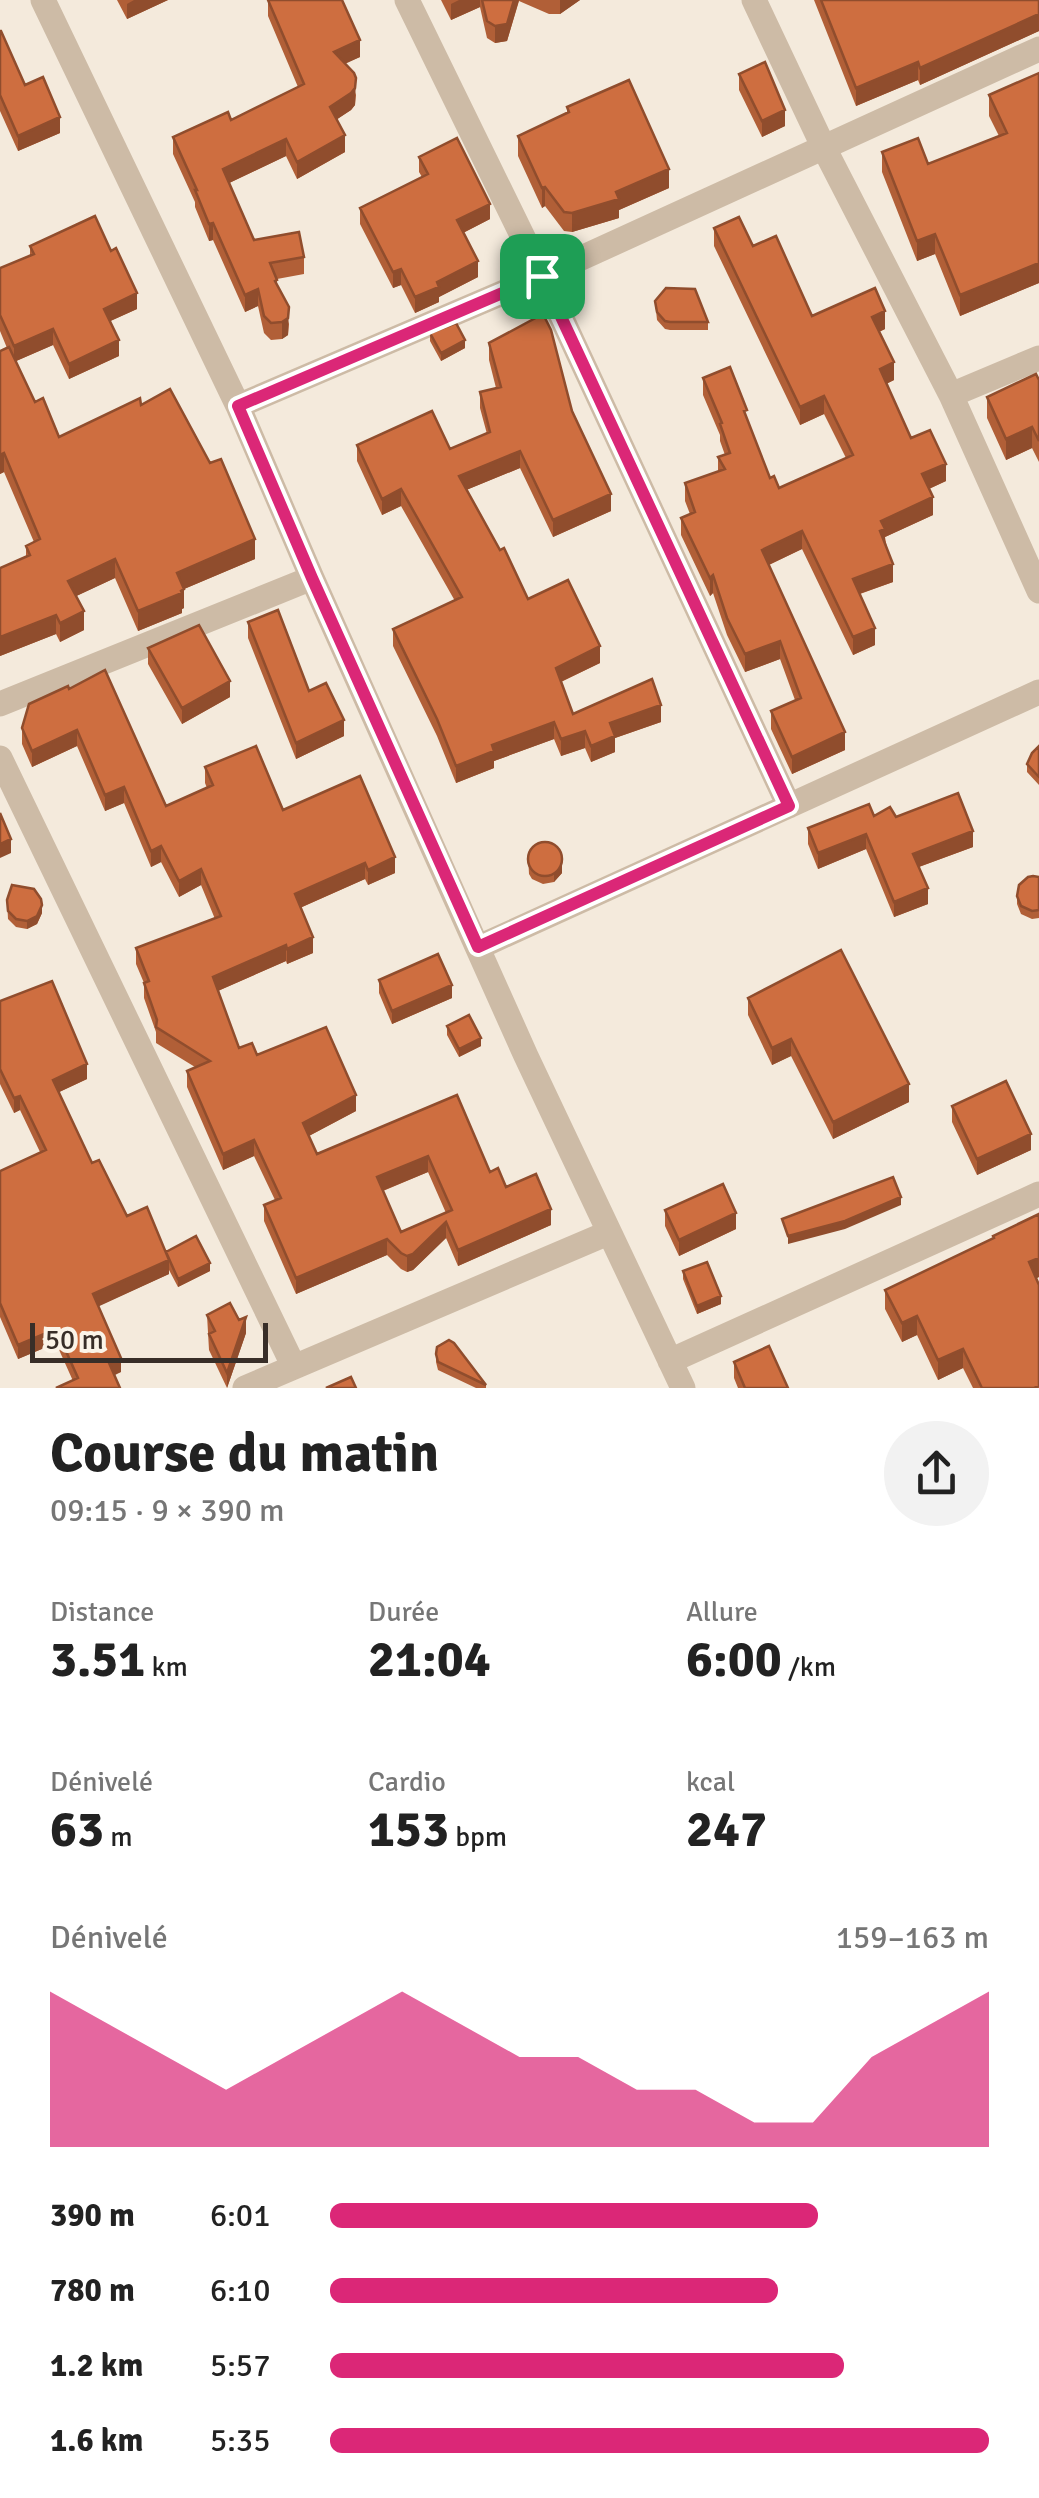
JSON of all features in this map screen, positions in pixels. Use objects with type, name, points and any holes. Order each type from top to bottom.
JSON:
[{"type":"street","points":[[43,0],[238,406],[526,1056],[682,1388]]},
{"type":"street","points":[[407,0],[542,276],[789,806]]},
{"type":"street","points":[[754,0],[823,146],[951,395],[1039,591]]},
{"type":"street","points":[[238,406],[542,276],[1039,49]]},
{"type":"street","points":[[951,395],[1039,358]]},
{"type":"street","points":[[0,704],[312,578]]},
{"type":"street","points":[[478,947],[1039,692]]},
{"type":"street","points":[[0,758],[294,1367]]},
{"type":"street","points":[[670,1361],[1039,1194]]},
{"type":"street","points":[[245,1388],[608,1233]]},
{"type":"building","points":[[268,0],[342,0],[360,40],[334,52],[356,78],[351,93],[330,107],[345,135],[297,162],[286,139],[223,169],[254,240],[299,232],[304,257],[270,263],[289,307],[288,318],[271,323],[264,316],[258,289],[245,295],[213,223],[209,224],[173,137],[228,112],[231,120],[304,84]]},
{"type":"building","points":[[482,0],[514,0],[507,24],[495,26],[487,21]]},
{"type":"building","points":[[821,0],[1039,0],[1039,14],[920,68],[918,62],[856,88]]},
{"type":"building","points":[[0,31],[25,85],[43,77],[60,117],[18,136],[0,95]]},
{"type":"building","points":[[765,62],[785,110],[762,121],[739,74]]},
{"type":"building","points":[[1039,73],[1039,263],[960,295],[935,234],[917,241],[882,152],[918,138],[928,164],[1007,133],[989,95]]},
{"type":"building","points":[[629,80],[669,169],[616,192],[619,199],[564,212],[542,188],[518,136],[569,112],[567,107]]},
{"type":"building","points":[[457,138],[490,204],[457,220],[478,261],[437,282],[439,287],[415,297],[401,269],[393,272],[360,208],[428,174],[419,157]]},
{"type":"building","points":[[95,216],[111,251],[116,248],[137,293],[104,309],[119,340],[69,364],[53,329],[14,346],[0,315],[0,268],[34,254],[30,246]]},
{"type":"building","points":[[739,217],[753,246],[776,236],[812,316],[875,288],[885,311],[872,317],[894,362],[880,369],[911,438],[930,430],[946,464],[922,474],[933,497],[881,521],[885,529],[880,531],[893,564],[853,579],[875,628],[853,637],[802,531],[762,550],[845,732],[792,757],[771,711],[801,698],[780,641],[745,654],[727,618],[713,575],[710,578],[681,518],[695,512],[685,483],[725,469],[718,457],[730,453],[703,378],[730,367],[770,478],[774,476],[779,488],[853,455],[824,396],[800,407],[714,228]]},
{"type":"building","points":[[666,288],[695,289],[708,322],[665,321],[657,312],[655,301]]},
{"type":"building","points":[[543,314],[551,330],[572,411],[611,494],[553,520],[520,451],[459,476],[500,550],[504,548],[528,599],[568,580],[600,646],[556,668],[573,714],[652,679],[661,705],[610,723],[615,736],[591,746],[585,731],[561,739],[554,722],[492,745],[494,751],[456,766],[393,629],[462,597],[401,489],[382,499],[357,445],[432,411],[450,449],[490,432],[480,392],[501,387],[489,343]]},
{"type":"building","points":[[456,323],[465,340],[441,353],[430,333]]},
{"type":"building","points":[[9,347],[35,402],[43,398],[59,437],[140,398],[141,405],[170,389],[210,463],[221,459],[255,539],[177,573],[182,593],[138,611],[115,559],[68,581],[84,611],[60,623],[56,615],[0,637],[0,568],[30,555],[26,546],[40,539],[4,453],[0,455],[0,351]]},
{"type":"building","points":[[1036,374],[1039,441],[1032,427],[1006,439],[987,397]]},
{"type":"building","points":[[278,610],[309,691],[326,683],[344,720],[296,743],[248,622]]},
{"type":"building","points":[[199,625],[230,681],[182,708],[148,648]]},
{"type":"building","points":[[105,670],[166,806],[213,785],[205,767],[256,746],[283,810],[360,776],[395,857],[368,870],[365,863],[295,894],[313,937],[213,977],[239,1048],[252,1043],[257,1055],[326,1027],[356,1095],[303,1123],[317,1154],[457,1095],[490,1172],[498,1168],[506,1187],[536,1174],[551,1209],[458,1250],[446,1222],[413,1254],[401,1253],[387,1239],[296,1278],[264,1205],[281,1198],[254,1140],[223,1154],[187,1071],[210,1061],[156,1027],[144,983],[149,981],[136,948],[221,916],[201,869],[179,881],[161,846],[151,851],[124,787],[105,795],[77,730],[32,751],[22,728],[29,704],[68,686],[69,689]],"holes":[[[428,1156],[452,1210],[401,1232],[377,1177]]]},
{"type":"building","points":[[1039,746],[1039,777],[1027,764]]},
{"type":"building","points":[[958,793],[973,831],[913,854],[928,888],[894,902],[866,834],[818,853],[808,828],[869,804],[874,816],[890,807],[896,817]]},
{"type":"building","points":[[0,813],[11,839],[0,844]]},
{"type":"building","points":[[545,842],[557,847],[562,859],[557,871],[545,876],[533,871],[528,859],[533,847]]},
{"type":"building","points":[[1033,876],[1039,877],[1039,910],[1032,911],[1021,906],[1017,896],[1019,885]]},
{"type":"building","points":[[12,885],[34,889],[42,905],[37,916],[27,921],[16,919],[8,911]]},
{"type":"building","points":[[841,950],[909,1084],[833,1122],[791,1039],[772,1048],[748,998]]},
{"type":"building","points":[[438,954],[452,985],[392,1011],[379,980]]},
{"type":"building","points":[[52,981],[87,1064],[53,1080],[92,1163],[99,1160],[127,1216],[147,1207],[169,1260],[93,1294],[121,1358],[109,1363],[120,1388],[56,1388],[78,1378],[56,1329],[18,1345],[0,1303],[0,1171],[46,1150],[20,1096],[14,1098],[0,1069],[0,1001]]},
{"type":"building","points":[[469,1015],[481,1038],[459,1049],[447,1026]]},
{"type":"building","points":[[1006,1081],[1031,1134],[977,1159],[952,1106]]},
{"type":"building","points":[[893,1177],[901,1197],[845,1221],[788,1236],[782,1219]]},
{"type":"building","points":[[723,1184],[736,1213],[679,1240],[665,1210]]},
{"type":"building","points":[[1039,1214],[1039,1258],[1029,1262],[1039,1285],[1039,1386],[982,1388],[963,1349],[938,1360],[917,1316],[902,1323],[885,1290]]},
{"type":"building","points":[[196,1236],[210,1263],[178,1279],[166,1252]]},
{"type":"building","points":[[707,1262],[721,1296],[697,1306],[683,1271]]},
{"type":"building","points":[[230,1303],[239,1320],[246,1317],[227,1373],[209,1334],[215,1331],[207,1315]]},
{"type":"building","points":[[449,1340],[486,1385],[438,1362],[437,1347]]},
{"type":"building","points":[[769,1346],[788,1388],[745,1388],[734,1362]]},
{"type":"building","points":[[351,1377],[356,1388],[326,1388]]},
{"type":"route","points":[[542,276],[789,806],[478,947],[238,406],[542,276]]}]
